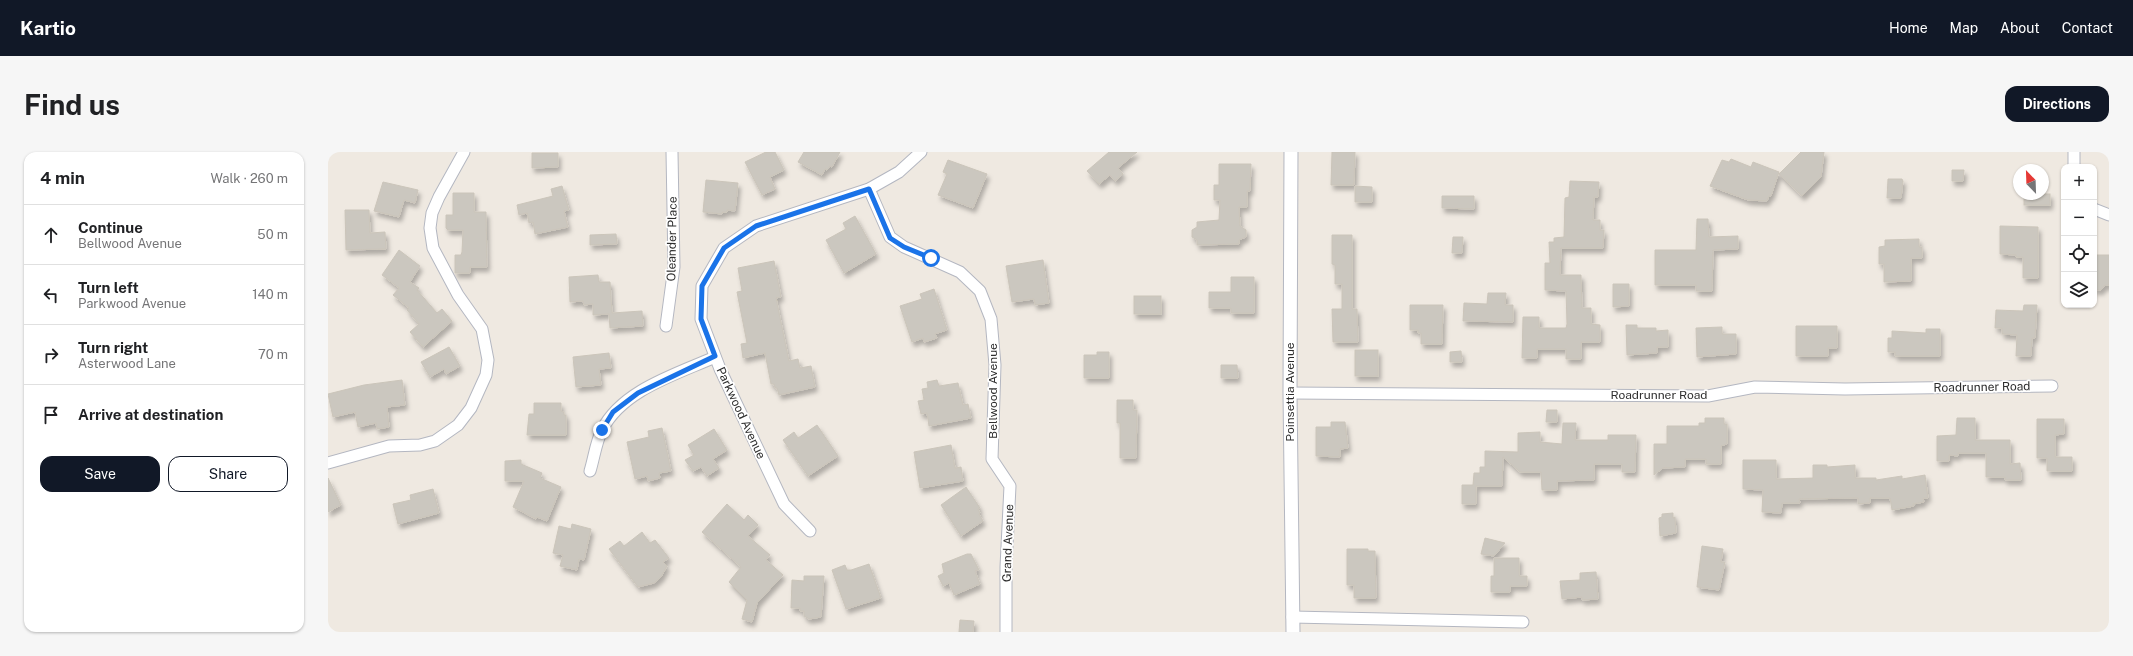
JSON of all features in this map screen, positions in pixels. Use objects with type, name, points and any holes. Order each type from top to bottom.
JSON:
[{"type":"street","points":[[328,464],[389,446],[420,445],[435,441],[458,425],[471,408],[486,375],[488,360],[482,328],[454,288],[433,248],[430,228],[432,213],[439,197],[464,152]]},
{"type":"street","name":"Oleander Place","points":[[666,326],[674,267],[672,152]]},
{"type":"street","name":"Parkwood Avenue","points":[[810,531],[784,504],[715,356],[701,319],[702,286],[724,248],[756,226],[869,189],[899,172],[921,152]]},
{"type":"street","name":"Poinsettia Avenue","points":[[1291,152],[1290,393],[1293,632]]},
{"type":"street","points":[[2074,152],[2074,164]]},
{"type":"street","name":"Bellwood Avenue","points":[[869,189],[890,238],[904,247],[960,272],[980,291],[991,319],[995,365],[992,459]]},
{"type":"street","points":[[2097,209],[2109,215]]},
{"type":"street","points":[[590,471],[602,430],[613,412],[622,403],[638,393],[715,356]]},
{"type":"street","name":"Roadrunner Road","points":[[1290,393],[1708,396],[1755,387],[1845,389],[2052,386]]},
{"type":"street","name":"Grand Avenue","points":[[992,459],[1010,486],[1006,567],[1006,632]]},
{"type":"street","points":[[1292,617],[1523,622]]},
{"type":"building","points":[[766,152],[775,152],[784,170],[770,177],[775,189],[762,195],[745,162]]},
{"type":"building","points":[[804,152],[840,152],[832,167],[830,166],[827,170],[825,169],[822,175],[798,162]]},
{"type":"building","points":[[1109,152],[1137,152],[1118,168],[1123,174],[1115,181],[1110,175],[1099,184],[1087,171]]},
{"type":"building","points":[[1332,152],[1355,152],[1354,185],[1331,185]]},
{"type":"building","points":[[1801,152],[1824,152],[1821,177],[1802,196],[1779,174]]},
{"type":"building","points":[[532,153],[558,153],[558,167],[532,168]]},
{"type":"building","points":[[1731,159],[1751,167],[1753,162],[1779,172],[1771,196],[1769,196],[1767,201],[1748,200],[1710,186],[1722,160],[1729,162]]},
{"type":"building","points":[[948,160],[987,174],[973,208],[938,195],[947,174],[943,172]]},
{"type":"building","points":[[1219,164],[1251,164],[1250,191],[1247,191],[1247,207],[1239,207],[1240,226],[1246,230],[1246,237],[1239,240],[1239,244],[1197,245],[1197,240],[1192,237],[1192,230],[1197,227],[1197,222],[1219,220],[1220,200],[1214,200],[1214,185],[1219,185]]},
{"type":"building","points":[[1952,170],[1964,170],[1963,181],[1952,181]]},
{"type":"building","points":[[1888,179],[1902,179],[1901,198],[1887,198]]},
{"type":"building","points":[[706,180],[738,183],[735,211],[727,210],[727,212],[722,212],[722,214],[703,212]]},
{"type":"building","points":[[1570,181],[1599,182],[1598,197],[1594,197],[1593,220],[1600,220],[1600,230],[1604,230],[1603,248],[1561,248],[1560,275],[1581,275],[1582,308],[1591,308],[1591,324],[1600,325],[1600,342],[1581,342],[1581,359],[1566,359],[1566,349],[1537,349],[1537,358],[1522,358],[1523,317],[1539,317],[1539,328],[1566,328],[1566,291],[1545,290],[1545,263],[1550,263],[1549,242],[1554,242],[1554,238],[1564,237],[1565,198],[1569,197]]},
{"type":"building","points":[[383,182],[418,190],[415,203],[404,200],[399,217],[374,211]]},
{"type":"building","points":[[562,186],[569,210],[564,211],[568,227],[535,234],[533,222],[529,223],[527,213],[519,215],[517,205],[553,196],[551,189]]},
{"type":"building","points":[[1355,186],[1372,187],[1372,202],[1355,202]]},
{"type":"building","points":[[453,193],[474,193],[474,212],[486,212],[487,267],[470,267],[470,273],[455,273],[455,255],[461,255],[462,252],[463,230],[448,230],[446,228],[446,215],[453,215]]},
{"type":"building","points":[[2050,194],[2050,205],[2024,205],[2024,200],[2049,200]]},
{"type":"building","points":[[1442,196],[1474,196],[1474,209],[1442,208]]},
{"type":"building","points":[[345,210],[369,210],[370,233],[385,232],[386,249],[346,250]]},
{"type":"building","points":[[855,216],[876,254],[844,273],[826,240],[846,229],[843,223]]},
{"type":"building","points":[[1697,219],[1708,219],[1709,237],[1738,236],[1738,249],[1713,250],[1712,291],[1696,291],[1696,285],[1655,285],[1655,250],[1696,250]]},
{"type":"building","points":[[2000,226],[2038,227],[2038,278],[2023,278],[2023,257],[2000,254]]},
{"type":"building","points":[[616,234],[617,244],[590,245],[590,235]]},
{"type":"building","points":[[1332,235],[1352,235],[1352,309],[1357,309],[1358,342],[1333,342],[1332,309],[1342,309],[1342,284],[1335,284],[1335,265],[1332,264]]},
{"type":"building","points":[[1453,237],[1463,237],[1462,253],[1452,253]]},
{"type":"building","points":[[1919,239],[1919,247],[1922,247],[1922,258],[1911,258],[1911,281],[1884,282],[1884,264],[1879,264],[1879,247],[1885,246],[1885,240]]},
{"type":"building","points":[[399,250],[420,266],[410,282],[419,288],[417,290],[437,313],[442,309],[452,321],[423,347],[410,332],[419,324],[407,310],[409,308],[393,295],[399,288],[382,275]]},
{"type":"building","points":[[2097,255],[2109,255],[2109,285],[2105,285],[2101,290],[2097,290]]},
{"type":"building","points":[[1043,260],[1049,303],[1035,305],[1034,299],[1012,302],[1006,266]]},
{"type":"building","points":[[774,261],[781,297],[776,298],[789,361],[798,359],[800,368],[811,366],[815,387],[779,395],[777,388],[775,388],[774,384],[771,384],[765,353],[743,358],[741,344],[747,343],[737,292],[742,291],[738,268]]},
{"type":"building","points":[[598,275],[599,282],[610,282],[612,313],[642,311],[643,326],[610,328],[609,314],[593,315],[593,304],[584,305],[583,301],[570,302],[569,277]]},
{"type":"building","points":[[1231,277],[1254,277],[1254,313],[1231,313],[1231,308],[1209,308],[1209,292],[1231,292]]},
{"type":"building","points":[[1613,284],[1629,284],[1629,306],[1613,307]]},
{"type":"building","points":[[934,289],[947,330],[935,334],[937,338],[924,342],[923,338],[912,342],[900,306],[922,299],[920,294]]},
{"type":"building","points":[[1488,293],[1506,293],[1505,305],[1513,305],[1513,322],[1463,321],[1464,303],[1487,304]]},
{"type":"building","points":[[1134,296],[1161,296],[1161,314],[1134,314]]},
{"type":"building","points":[[1410,305],[1443,305],[1442,344],[1421,344],[1421,333],[1418,333],[1418,330],[1410,330]]},
{"type":"building","points":[[2024,305],[2037,305],[2035,338],[2032,338],[2031,356],[2016,356],[2017,335],[2002,334],[2002,328],[1995,328],[1996,310],[2023,311]]},
{"type":"building","points":[[1626,325],[1637,325],[1637,328],[1656,328],[1656,331],[1668,330],[1668,347],[1657,347],[1657,353],[1627,355]]},
{"type":"building","points":[[1796,326],[1837,326],[1837,348],[1828,348],[1828,356],[1796,356]]},
{"type":"building","points":[[1722,327],[1722,334],[1736,334],[1736,354],[1697,357],[1696,328]]},
{"type":"building","points":[[1926,329],[1940,329],[1940,356],[1895,356],[1895,352],[1888,352],[1888,338],[1892,338],[1892,331],[1926,333]]},
{"type":"building","points":[[449,347],[460,366],[446,374],[444,369],[430,377],[421,362]]},
{"type":"building","points":[[1355,350],[1378,350],[1378,376],[1355,376]]},
{"type":"building","points":[[1461,351],[1462,362],[1450,362],[1450,352]]},
{"type":"building","points":[[1097,352],[1109,352],[1109,378],[1084,378],[1084,355],[1097,355]]},
{"type":"building","points":[[609,353],[611,368],[599,369],[601,385],[576,387],[573,357]]},
{"type":"building","points":[[1221,365],[1237,365],[1238,378],[1221,378]]},
{"type":"building","points":[[402,380],[405,405],[387,407],[389,427],[377,429],[376,423],[358,427],[355,412],[333,417],[328,394],[364,385]]},
{"type":"building","points":[[937,380],[939,386],[958,383],[963,405],[968,404],[971,418],[929,426],[927,413],[921,414],[918,401],[924,400],[922,389],[928,388],[927,382]]},
{"type":"building","points":[[1117,400],[1133,400],[1133,410],[1137,410],[1136,458],[1120,458],[1120,423],[1117,423]]},
{"type":"building","points":[[534,403],[561,403],[561,411],[564,412],[564,415],[566,415],[566,435],[527,435],[529,414],[534,414]]},
{"type":"building","points":[[1547,410],[1557,410],[1557,422],[1546,422]]},
{"type":"building","points":[[1705,418],[1724,418],[1724,424],[1727,424],[1727,444],[1721,446],[1721,464],[1706,464],[1706,459],[1685,459],[1685,467],[1663,468],[1654,475],[1654,444],[1667,444],[1667,426],[1699,426],[1699,423],[1705,423]]},
{"type":"building","points":[[1957,418],[1975,418],[1975,440],[2010,440],[2010,464],[2020,463],[2021,480],[2005,480],[2005,477],[1986,477],[1986,453],[1958,453],[1958,456],[1949,455],[1949,461],[1937,461],[1937,436],[1956,435]]},
{"type":"building","points":[[2037,419],[2064,419],[2064,434],[2055,435],[2055,457],[2072,457],[2072,471],[2047,471],[2047,458],[2037,458]]},
{"type":"building","points":[[1331,422],[1345,422],[1348,448],[1340,449],[1340,457],[1316,456],[1316,427],[1331,427]]},
{"type":"building","points":[[1563,423],[1576,423],[1575,440],[1608,440],[1608,435],[1636,435],[1635,472],[1622,472],[1622,464],[1594,464],[1594,480],[1557,481],[1557,490],[1542,490],[1541,472],[1520,472],[1503,457],[1502,486],[1476,486],[1476,504],[1462,504],[1462,485],[1473,485],[1474,473],[1480,473],[1480,467],[1485,467],[1485,451],[1518,452],[1518,433],[1540,432],[1540,442],[1562,444]]},
{"type":"building","points":[[817,425],[838,456],[808,476],[783,440],[794,432],[798,438]]},
{"type":"building","points":[[662,428],[671,471],[659,473],[660,478],[648,481],[647,476],[635,479],[627,442],[649,437],[648,431]]},
{"type":"building","points":[[714,429],[727,450],[713,459],[719,468],[707,476],[701,467],[693,471],[685,460],[694,455],[688,445]]},
{"type":"building","points":[[951,445],[955,468],[961,467],[963,481],[920,488],[914,452]]},
{"type":"building","points":[[521,460],[521,464],[542,473],[540,478],[561,487],[547,521],[537,517],[536,519],[513,507],[524,481],[505,481],[505,461]]},
{"type":"building","points":[[1743,460],[1776,460],[1776,479],[1813,478],[1813,465],[1827,465],[1827,467],[1855,465],[1855,478],[1876,478],[1876,480],[1902,476],[1902,479],[1925,475],[1928,498],[1923,498],[1924,502],[1913,504],[1914,506],[1892,510],[1890,498],[1870,498],[1870,503],[1858,504],[1858,498],[1799,499],[1800,503],[1782,503],[1781,513],[1762,512],[1763,490],[1743,489]]},
{"type":"building","points":[[328,478],[341,505],[328,512]]},
{"type":"building","points":[[966,487],[980,508],[978,509],[979,514],[983,521],[961,536],[941,505]]},
{"type":"building","points":[[433,489],[439,513],[398,524],[393,504],[411,500],[410,495]]},
{"type":"building","points":[[727,504],[744,520],[748,515],[758,525],[748,536],[770,555],[766,560],[783,575],[757,603],[752,622],[742,619],[747,600],[729,582],[741,567],[702,532]]},
{"type":"building","points":[[1673,513],[1673,518],[1675,517],[1676,533],[1660,536],[1659,518],[1662,517],[1662,514]]},
{"type":"building","points":[[572,524],[591,529],[584,560],[579,559],[577,570],[560,566],[563,555],[553,553],[559,526],[571,529]]},
{"type":"building","points":[[642,532],[650,543],[655,540],[669,558],[663,562],[667,566],[661,577],[654,583],[638,587],[609,549],[620,541],[624,546]]},
{"type":"building","points":[[1485,538],[1505,543],[1494,556],[1481,554]]},
{"type":"building","points":[[1702,546],[1723,549],[1721,562],[1725,562],[1719,590],[1697,587]]},
{"type":"building","points":[[1347,549],[1368,549],[1368,551],[1375,551],[1376,598],[1354,598],[1354,585],[1347,585]]},
{"type":"building","points":[[967,554],[971,554],[979,570],[975,571],[980,584],[954,595],[949,583],[943,586],[938,576],[944,573],[942,564]]},
{"type":"building","points":[[1494,558],[1519,558],[1519,576],[1527,576],[1527,586],[1510,586],[1510,592],[1491,592],[1491,576],[1494,576]]},
{"type":"building","points":[[869,564],[881,598],[846,609],[832,570],[845,565],[847,570],[851,570]]},
{"type":"building","points":[[1596,572],[1598,599],[1582,600],[1582,597],[1562,599],[1560,581],[1580,580],[1580,573]]},
{"type":"building","points":[[804,576],[824,576],[821,617],[809,619],[804,616],[804,611],[800,611],[800,608],[791,608],[792,580],[804,581]]},
{"type":"building","points":[[960,620],[974,621],[973,632],[959,632]]},
{"type":"route","points":[[602,430],[613,412],[622,403],[638,393],[715,356],[701,319],[702,286],[724,248],[756,226],[869,189],[890,238],[904,247],[931,258]]}]
